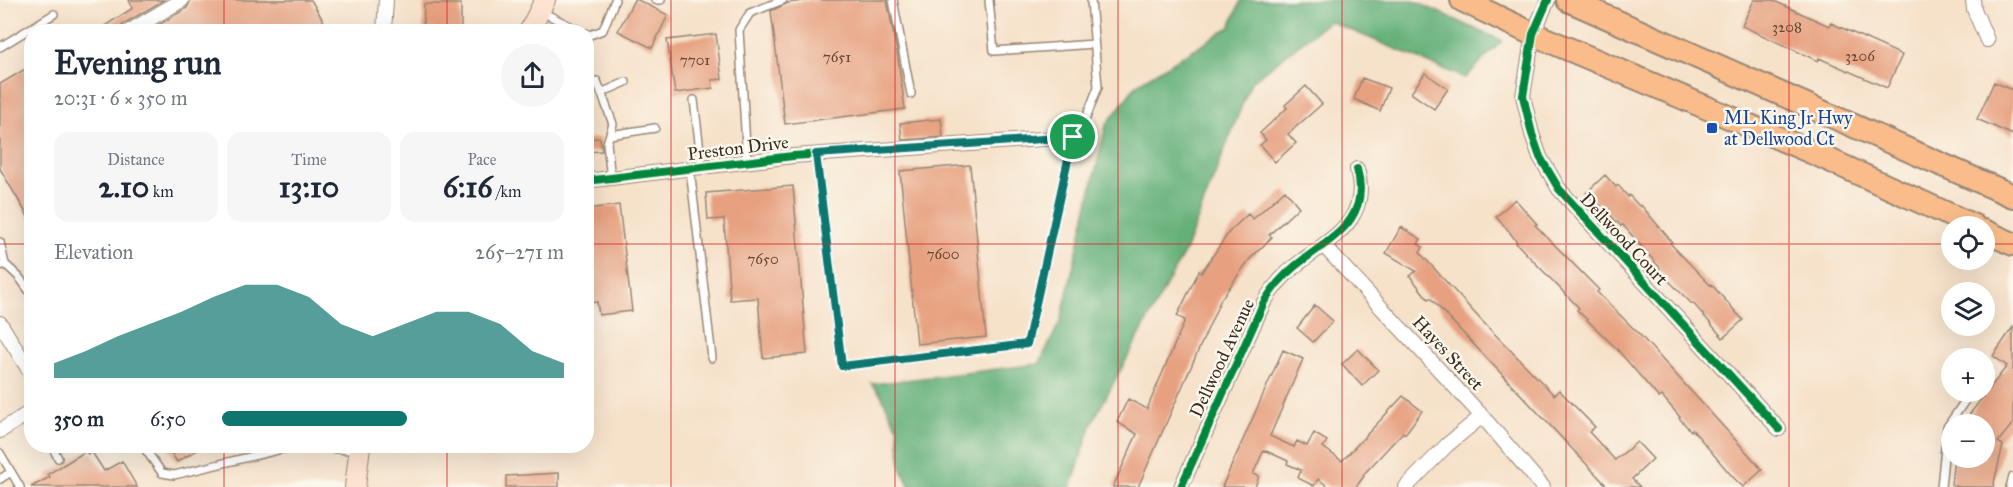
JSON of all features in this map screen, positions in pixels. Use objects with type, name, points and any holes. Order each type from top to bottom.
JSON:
[{"type":"main road","points":[[1462,0],[1533,34],[1816,154],[1952,216]]},
{"type":"main road","points":[[1568,0],[2013,196]]},
{"type":"main road","points":[[533,24],[543,5]]},
{"type":"main road","points":[[1995,236],[2013,244]]},
{"type":"main road","points":[[355,487],[359,453]]},
{"type":"street","points":[[142,24],[182,0]]},
{"type":"street","points":[[384,24],[386,0]]},
{"type":"street","name":"Dellwood Court","points":[[1548,0],[1533,34],[1523,96],[1537,149],[1559,189],[1779,429]]},
{"type":"street","points":[[1973,0],[1974,9],[1987,40]]},
{"type":"street","name":"Preston Drive","points":[[594,180],[816,154],[1073,137]]},
{"type":"street","name":"Dellwood Avenue","points":[[1181,487],[1264,302],[1275,285],[1293,267],[1324,246],[1347,225],[1355,212],[1360,191],[1357,169]]},
{"type":"street","name":"Hayes Street","points":[[1324,246],[1482,416],[1543,487]]},
{"type":"street","points":[[0,323],[24,362]]},
{"type":"street","points":[[0,430],[24,416]]},
{"type":"street","points":[[1406,487],[1447,445],[1482,416]]},
{"type":"lane","points":[[594,33],[603,30],[615,0]]},
{"type":"lane","points":[[655,0],[662,0]]},
{"type":"lane","points":[[747,162],[739,30],[750,13],[783,0]]},
{"type":"lane","points":[[893,0],[910,94]]},
{"type":"lane","points":[[989,0],[994,51],[1094,44]]},
{"type":"lane","points":[[816,154],[842,366],[1027,344],[1073,137],[1086,118],[1098,87],[1091,0]]},
{"type":"lane","points":[[543,5],[570,24]]},
{"type":"lane","points":[[38,24],[54,14]]},
{"type":"lane","points":[[0,47],[24,32]]},
{"type":"lane","points":[[597,81],[613,124],[607,143],[611,179]]},
{"type":"lane","points":[[601,93],[626,82]]},
{"type":"lane","points":[[694,100],[696,168],[711,358]]},
{"type":"lane","points":[[609,135],[655,128]]},
{"type":"lane","points":[[0,242],[2,265],[19,277],[24,284]]},
{"type":"lane","points":[[1941,487],[1947,427],[1964,402]]},
{"type":"lane","points":[[0,453],[20,487]]},
{"type":"lane","points":[[56,453],[58,458]]},
{"type":"lane","points":[[148,453],[162,473],[174,475],[266,453]]},
{"type":"lane","points":[[0,479],[11,472]]},
{"type":"lane","points":[[2010,487],[2013,477]]},
{"type":"green space","points":[[1241,0],[1412,0],[1502,41],[1465,78],[1329,21],[1251,82],[1186,249],[1092,423],[1071,487],[910,487],[901,468],[898,429],[880,393],[872,384],[1039,364],[1061,320],[1106,125],[1137,84],[1230,27]]},
{"type":"building","points":[[129,0],[164,0],[123,24],[108,24],[133,8]]},
{"type":"building","points":[[191,0],[311,0],[325,24],[160,24],[187,8]]},
{"type":"building","points":[[634,0],[668,15],[652,48],[618,31]]},
{"type":"building","points":[[811,0],[887,0],[905,109],[785,124],[771,11],[788,3]]},
{"type":"building","points":[[1754,0],[1772,0],[1829,26],[1831,23],[1902,55],[1887,88],[1819,58],[1818,61],[1742,26]]},
{"type":"building","points":[[424,4],[461,4],[461,24],[423,24]]},
{"type":"building","points":[[716,34],[722,79],[712,80],[713,88],[675,93],[667,40]]},
{"type":"building","points":[[24,70],[24,210],[0,169],[0,84]]},
{"type":"building","points":[[1425,73],[1448,89],[1434,109],[1411,93]]},
{"type":"building","points":[[1362,78],[1389,88],[1380,111],[1354,99]]},
{"type":"building","points":[[1994,82],[2013,90],[2013,135],[1977,119]]},
{"type":"building","points":[[1306,86],[1322,104],[1288,134],[1296,143],[1275,162],[1260,145],[1266,140],[1260,133],[1287,108],[1285,105]]},
{"type":"building","points":[[941,119],[943,137],[902,140],[900,123]]},
{"type":"building","points":[[594,138],[600,138],[602,151],[594,152]]},
{"type":"building","points":[[970,165],[986,337],[917,344],[900,171]]},
{"type":"building","points":[[1605,175],[1640,207],[1641,205],[1672,242],[1670,243],[1743,320],[1723,338],[1693,303],[1658,270],[1660,268],[1623,225],[1621,226],[1586,193]]},
{"type":"building","points":[[793,186],[807,354],[763,358],[758,298],[730,300],[724,219],[708,220],[706,193]]},
{"type":"building","points":[[1285,190],[1299,207],[1269,235],[1272,237],[1249,260],[1221,299],[1138,487],[1113,487],[1137,434],[1117,422],[1128,399],[1147,409],[1185,320],[1177,316],[1199,271],[1201,273],[1229,232],[1248,214],[1253,219]]},
{"type":"building","points":[[1515,199],[1537,224],[1535,225],[1599,290],[1597,292],[1640,335],[1762,470],[1743,487],[1692,429],[1691,431],[1679,418],[1662,396],[1659,398],[1616,348],[1577,310],[1579,308],[1516,243],[1496,217]]},
{"type":"building","points":[[619,205],[632,311],[599,315],[597,302],[594,302],[594,208]]},
{"type":"building","points":[[1401,227],[1421,239],[1418,244],[1423,247],[1420,253],[1481,320],[1554,395],[1559,390],[1595,427],[1589,432],[1615,460],[1637,442],[1653,459],[1632,479],[1640,487],[1608,487],[1430,298],[1428,299],[1410,276],[1416,271],[1386,253]]},
{"type":"building","points":[[1315,305],[1333,321],[1313,342],[1297,328]]},
{"type":"building","points":[[2013,327],[2013,423],[1998,442],[2003,445],[1993,487],[1951,485],[1953,468],[1995,468],[1995,414],[1970,414],[1979,402],[1995,402],[1995,381],[2007,366],[1995,357],[1995,353]]},
{"type":"building","points":[[1358,349],[1378,370],[1362,386],[1342,364]]},
{"type":"building","points":[[1283,350],[1303,359],[1270,436],[1294,447],[1297,441],[1307,446],[1314,433],[1327,441],[1323,447],[1342,461],[1403,396],[1422,411],[1405,434],[1403,432],[1363,475],[1356,487],[1329,487],[1318,479],[1314,486],[1298,478],[1301,470],[1264,450],[1253,474],[1259,476],[1255,487],[1222,487]]},
{"type":"building","points":[[83,453],[93,453],[104,471],[122,461],[137,487],[31,487],[50,477],[48,474]]},
{"type":"building","points":[[171,453],[192,453],[177,462]]},
{"type":"building","points":[[559,473],[559,487],[506,487],[506,476]]},
{"type":"cycle path","points":[[1548,0],[1533,34],[1523,96],[1540,157],[1559,189],[1779,429]]},
{"type":"cycle path","points":[[594,180],[793,156],[1073,137]]},
{"type":"cycle path","points":[[1181,487],[1264,302],[1285,275],[1333,238],[1353,216],[1358,203],[1360,187],[1357,169]]},
{"type":"place","name":"ML King Jr Hwy at Dellwood Ct","points":[[1712,128]]},
{"type":"route","points":[[1073,137],[1027,344],[842,366],[816,154],[1073,137]]}]
